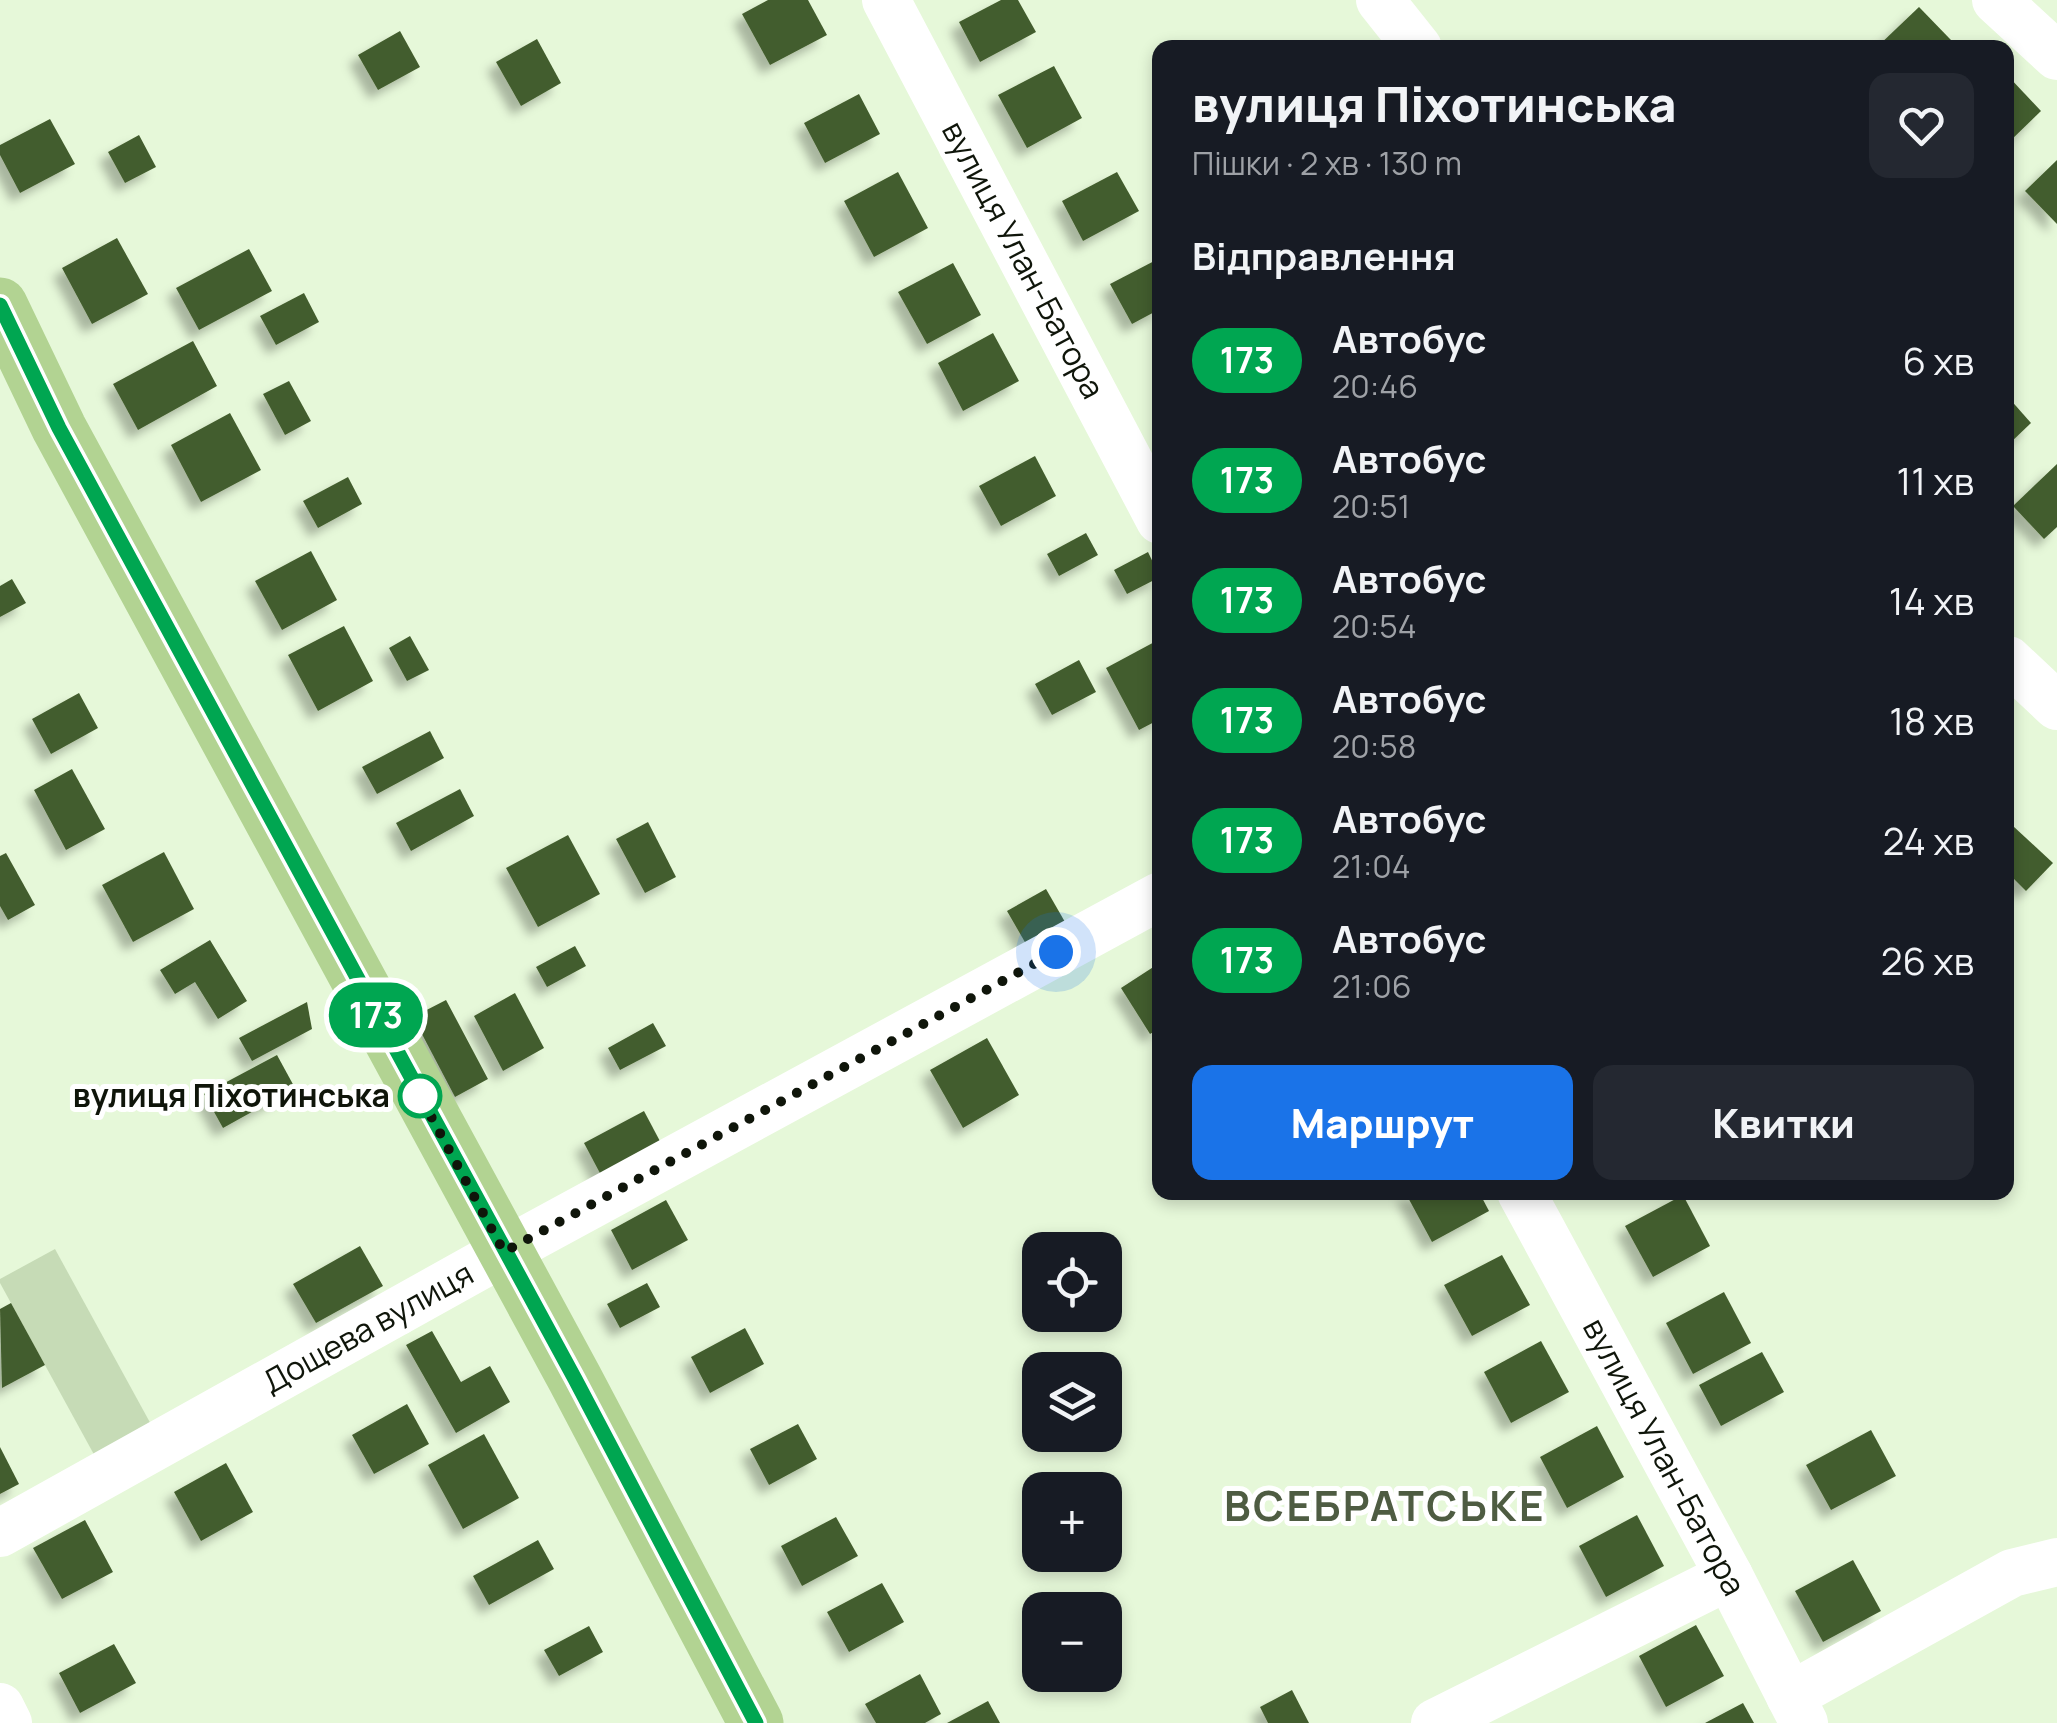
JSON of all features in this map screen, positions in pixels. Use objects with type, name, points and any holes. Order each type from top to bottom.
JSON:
[{"type":"main road","points":[[0,305],[59,428],[575,1379],[756,1723]]},
{"type":"street","name":"вулиця Улан-Батора","points":[[886,0],[1152,505]]},
{"type":"street","points":[[1380,0],[1412,40]]},
{"type":"street","points":[[1996,0],[2057,56]]},
{"type":"street","points":[[2014,666],[2057,706]]},
{"type":"street","name":"Дощева вулиця","points":[[0,1534],[504,1252],[1152,900]]},
{"type":"street","name":"вулиця Улан-Батора","points":[[1524,1200],[1729,1576],[1797,1710]]},
{"type":"street","points":[[1797,1710],[2012,1574],[2057,1562]]},
{"type":"street","points":[[1435,1723],[1729,1576]]},
{"type":"street","points":[[0,1707],[8,1723]]},
{"type":"green space","points":[[55,1249],[153,1428],[97,1460],[0,1283],[0,1279]]},
{"type":"building","points":[[768,0],[808,0],[827,35],[770,65],[742,14]]},
{"type":"building","points":[[1001,0],[1018,0],[1036,32],[980,62],[959,22]]},
{"type":"building","points":[[1919,7],[1951,40],[1884,40]]},
{"type":"building","points":[[400,31],[420,67],[378,90],[358,55]]},
{"type":"building","points":[[537,39],[561,83],[521,106],[496,62]]},
{"type":"building","points":[[1054,66],[1082,118],[1027,148],[998,95]]},
{"type":"building","points":[[2014,82],[2041,111],[2014,137]]},
{"type":"building","points":[[859,94],[880,134],[825,163],[804,123]]},
{"type":"building","points":[[50,119],[75,164],[20,193],[0,155],[0,145]]},
{"type":"building","points":[[139,135],[156,167],[125,183],[108,152]]},
{"type":"building","points":[[2057,160],[2057,224],[2025,191]]},
{"type":"building","points":[[898,172],[928,228],[874,257],[844,201]]},
{"type":"building","points":[[1117,172],[1139,211],[1083,241],[1062,201]]},
{"type":"building","points":[[117,238],[148,294],[92,324],[62,268]]},
{"type":"building","points":[[249,249],[272,291],[199,330],[176,288]]},
{"type":"building","points":[[1152,262],[1152,313],[1132,324],[1110,284]]},
{"type":"building","points":[[953,263],[981,315],[927,344],[898,292]]},
{"type":"building","points":[[304,293],[319,322],[276,345],[260,316]]},
{"type":"building","points":[[993,333],[1019,381],[963,411],[938,363]]},
{"type":"building","points":[[193,341],[217,386],[138,430],[113,384]]},
{"type":"building","points":[[289,381],[311,421],[285,435],[263,394]]},
{"type":"building","points":[[2014,404],[2031,423],[2014,439]]},
{"type":"building","points":[[230,413],[261,470],[201,502],[171,445]]},
{"type":"building","points":[[1035,456],[1056,496],[1001,526],[979,486]]},
{"type":"building","points":[[2057,464],[2057,527],[2044,539],[2014,505]]},
{"type":"building","points":[[348,477],[362,504],[318,528],[303,501]]},
{"type":"building","points":[[1086,533],[1098,555],[1059,576],[1047,554]]},
{"type":"building","points":[[311,551],[337,600],[282,630],[255,581]]},
{"type":"building","points":[[1148,552],[1152,581],[1127,594],[1114,570]]},
{"type":"building","points":[[12,579],[26,603],[0,617],[0,586]]},
{"type":"building","points":[[344,626],[373,681],[318,711],[288,655]]},
{"type":"building","points":[[410,636],[429,670],[407,681],[389,648]]},
{"type":"building","points":[[1152,643],[1152,723],[1139,730],[1106,668]]},
{"type":"building","points":[[1079,660],[1096,692],[1052,715],[1035,684]]},
{"type":"building","points":[[79,693],[98,728],[51,754],[32,719]]},
{"type":"building","points":[[430,731],[444,758],[377,794],[362,767]]},
{"type":"building","points":[[72,769],[105,829],[66,850],[34,790]]},
{"type":"building","points":[[460,789],[474,816],[411,851],[396,823]]},
{"type":"building","points":[[648,822],[676,877],[645,893],[616,839]]},
{"type":"building","points":[[2014,827],[2053,863],[2026,891],[2014,879]]},
{"type":"building","points":[[568,835],[600,894],[538,927],[506,868]]},
{"type":"building","points":[[164,852],[194,909],[133,942],[102,885]]},
{"type":"building","points":[[6,853],[35,905],[8,920],[0,906],[0,856]]},
{"type":"building","points":[[1046,889],[1065,922],[1026,944],[1007,911]]},
{"type":"building","points":[[210,940],[247,1001],[218,1019],[195,982],[175,994],[160,970]]},
{"type":"building","points":[[575,946],[586,966],[547,987],[536,967]]},
{"type":"building","points":[[1152,968],[1152,1033],[1150,1034],[1121,988]]},
{"type":"building","points":[[515,993],[544,1048],[503,1071],[474,1016]]},
{"type":"building","points":[[446,1000],[488,1079],[455,1097],[413,1017]]},
{"type":"building","points":[[307,1002],[312,1029],[252,1061],[239,1038]]},
{"type":"building","points":[[653,1023],[666,1046],[620,1070],[608,1048]]},
{"type":"building","points":[[987,1038],[1019,1095],[963,1128],[930,1070]]},
{"type":"building","points":[[277,1055],[295,1088],[223,1128],[204,1094]]},
{"type":"building","points":[[644,1111],[662,1145],[602,1177],[584,1143]]},
{"type":"building","points":[[666,1200],[688,1240],[632,1270],[611,1230]]},
{"type":"building","points":[[1409,1200],[1483,1200],[1489,1211],[1432,1242]]},
{"type":"building","points":[[1674,1200],[1686,1200],[1710,1246],[1653,1277],[1625,1226]]},
{"type":"building","points":[[360,1246],[383,1286],[316,1323],[293,1284]]},
{"type":"building","points":[[1502,1255],[1530,1305],[1472,1336],[1444,1285]]},
{"type":"building","points":[[647,1283],[660,1307],[620,1328],[607,1304]]},
{"type":"building","points":[[1724,1292],[1751,1343],[1693,1374],[1666,1323]]},
{"type":"building","points":[[11,1303],[45,1365],[2,1388],[0,1309]]},
{"type":"building","points":[[745,1328],[764,1364],[710,1393],[691,1357]]},
{"type":"building","points":[[432,1331],[461,1382],[490,1366],[510,1402],[456,1433],[406,1345]]},
{"type":"building","points":[[1541,1341],[1569,1392],[1511,1423],[1484,1372]]},
{"type":"building","points":[[1762,1352],[1784,1392],[1721,1426],[1699,1385]]},
{"type":"building","points":[[407,1404],[429,1444],[374,1474],[352,1435]]},
{"type":"building","points":[[798,1424],[817,1459],[769,1485],[750,1449]]},
{"type":"building","points":[[1597,1426],[1624,1477],[1567,1508],[1540,1457]]},
{"type":"building","points":[[1871,1430],[1896,1476],[1831,1510],[1806,1465]]},
{"type":"building","points":[[484,1434],[519,1498],[463,1529],[428,1465]]},
{"type":"building","points":[[0,1447],[19,1484],[0,1494]]},
{"type":"building","points":[[226,1463],[253,1512],[201,1541],[174,1492]]},
{"type":"building","points":[[1637,1515],[1664,1566],[1606,1597],[1579,1546]]},
{"type":"building","points":[[836,1517],[858,1556],[802,1586],[781,1546]]},
{"type":"building","points":[[85,1520],[113,1572],[62,1599],[33,1548]]},
{"type":"building","points":[[538,1540],[554,1569],[489,1605],[473,1576]]},
{"type":"building","points":[[1853,1560],[1881,1611],[1823,1642],[1795,1591]]},
{"type":"building","points":[[882,1583],[904,1622],[849,1652],[827,1612]]},
{"type":"building","points":[[1696,1625],[1724,1676],[1666,1707],[1639,1656]]},
{"type":"building","points":[[589,1626],[603,1652],[559,1676],[544,1650]]},
{"type":"building","points":[[114,1644],[136,1683],[80,1713],[59,1673]]},
{"type":"building","points":[[920,1674],[941,1714],[925,1723],[876,1723],[865,1704]]},
{"type":"building","points":[[1292,1690],[1309,1723],[1268,1723],[1260,1707]]},
{"type":"building","points":[[988,1701],[1000,1723],[947,1723]]},
{"type":"building","points":[[1743,1703],[1754,1723],[1705,1723]]},
{"type":"bus line","name":"173","points":[[0,305],[59,428],[575,1379],[756,1723]]},
{"type":"place","name":"вулиця Піхотинська","points":[[420,1096]]},
{"type":"district","name":"ВСЕБРАТСЬКЕ","points":[[1385,1506]]},
{"type":"route","points":[[420,1096],[413,1083],[504,1252],[1056,952]]}]
